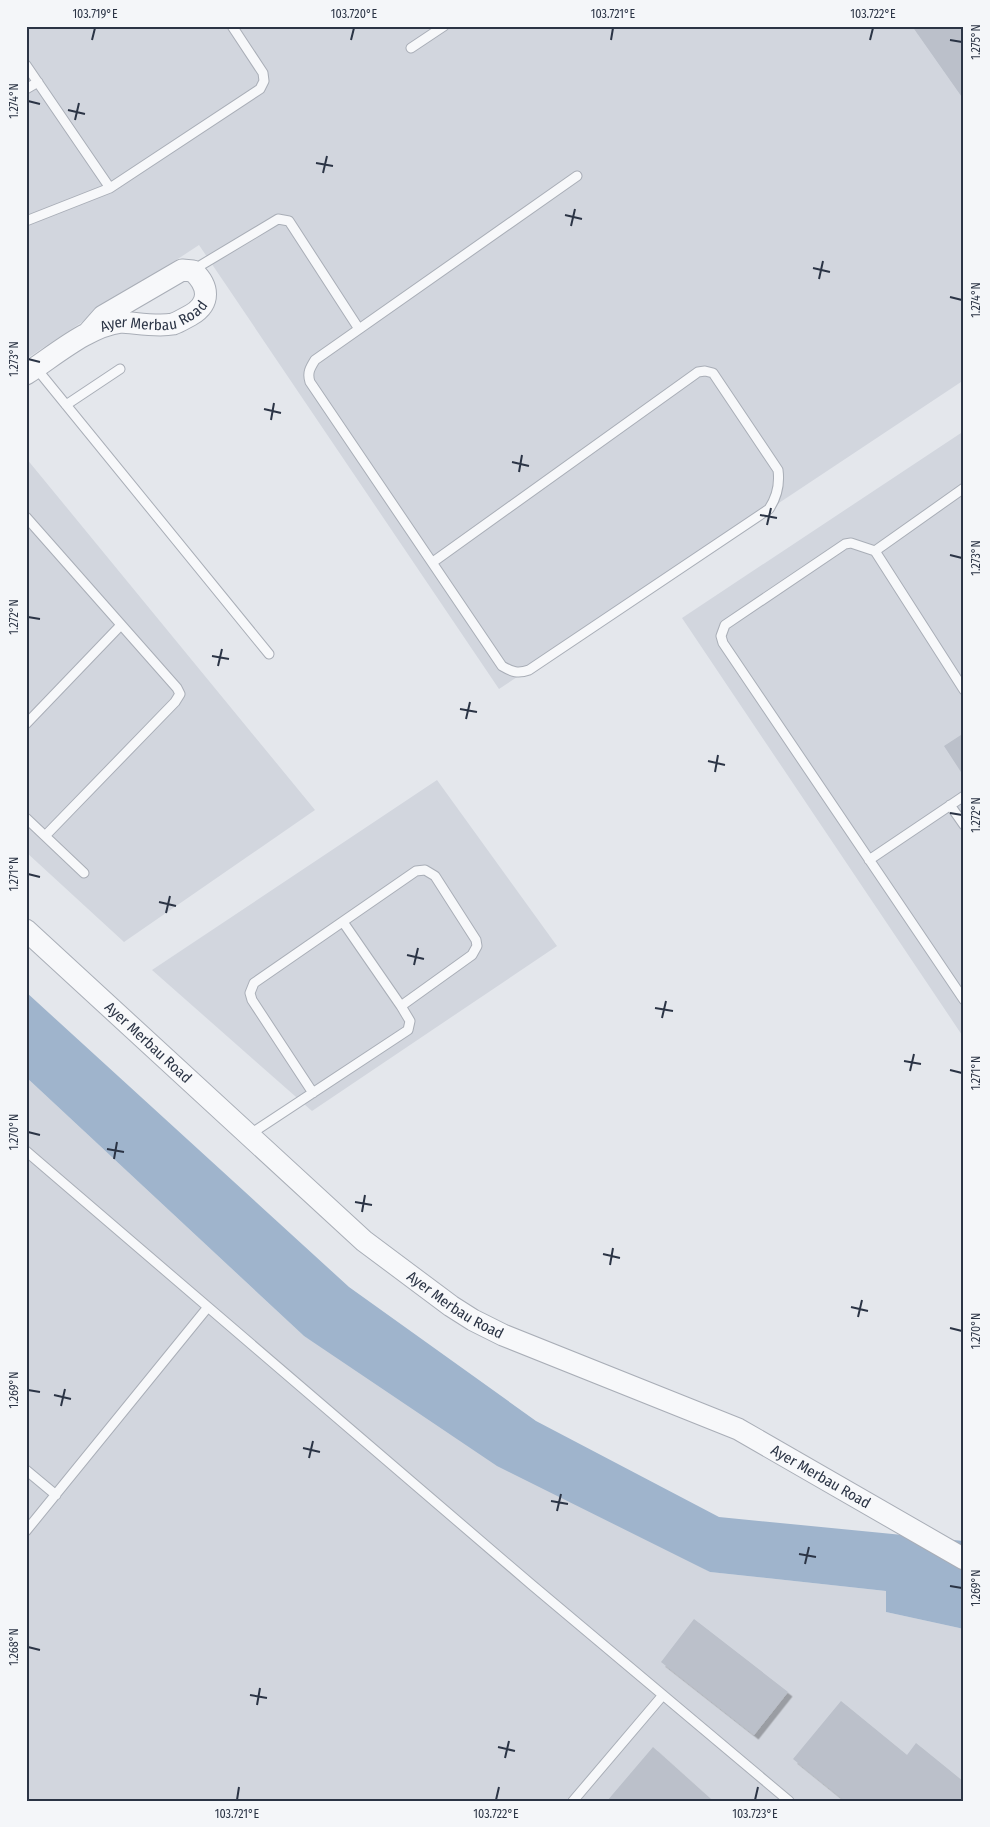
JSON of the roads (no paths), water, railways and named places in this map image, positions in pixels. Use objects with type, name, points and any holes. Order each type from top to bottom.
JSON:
[{"type":"street","name":"Ayer Merbau Road","points":[[31,371],[88,333],[117,323],[174,323],[199,310],[205,302],[205,291],[201,278],[193,270],[182,270],[103,316],[88,333]]},
{"type":"street","name":"Ayer Merbau Road","points":[[26,930],[364,1241],[451,1306],[473,1320],[503,1334],[738,1429],[964,1559]]},
{"type":"lane","points":[[26,221],[110,188],[260,89],[264,82],[263,73],[232,26]]},
{"type":"lane","points":[[411,48],[444,26]]},
{"type":"lane","points":[[26,65],[110,188]]},
{"type":"lane","points":[[26,89],[38,82]]},
{"type":"lane","points":[[433,562],[698,372],[713,373],[778,470],[780,480],[777,494],[769,509],[529,670],[514,672],[502,666],[310,382],[308,375],[315,360],[577,176]]},
{"type":"lane","points":[[193,270],[278,219],[289,221],[360,329]]},
{"type":"lane","points":[[66,405],[120,369]]},
{"type":"lane","points":[[31,371],[66,405],[269,654]]},
{"type":"lane","points":[[875,551],[964,488]]},
{"type":"lane","points":[[26,517],[177,688],[180,694],[45,836]]},
{"type":"lane","points":[[964,690],[875,551],[851,543],[845,544],[725,624],[721,636],[723,643],[964,1000]]},
{"type":"lane","points":[[26,724],[121,625]]},
{"type":"lane","points":[[870,860],[964,796]]},
{"type":"lane","points":[[950,806],[964,825]]},
{"type":"lane","points":[[26,818],[84,873]]},
{"type":"lane","points":[[313,1093],[252,1000],[251,988],[254,984],[416,871],[425,870],[435,876],[476,940],[477,946],[472,955],[401,1006]]},
{"type":"lane","points":[[249,1135],[408,1030],[410,1021],[401,1006],[342,922]]},
{"type":"lane","points":[[26,1151],[524,1579],[790,1801]]},
{"type":"lane","points":[[26,1531],[208,1308]]},
{"type":"lane","points":[[26,1470],[56,1495]]},
{"type":"lane","points":[[573,1801],[662,1695]]},
{"type":"water","points":[[26,992],[349,1287],[536,1421],[719,1517],[964,1541],[964,1629],[886,1612],[886,1591],[710,1572],[497,1466],[304,1336],[26,1077]]}]
